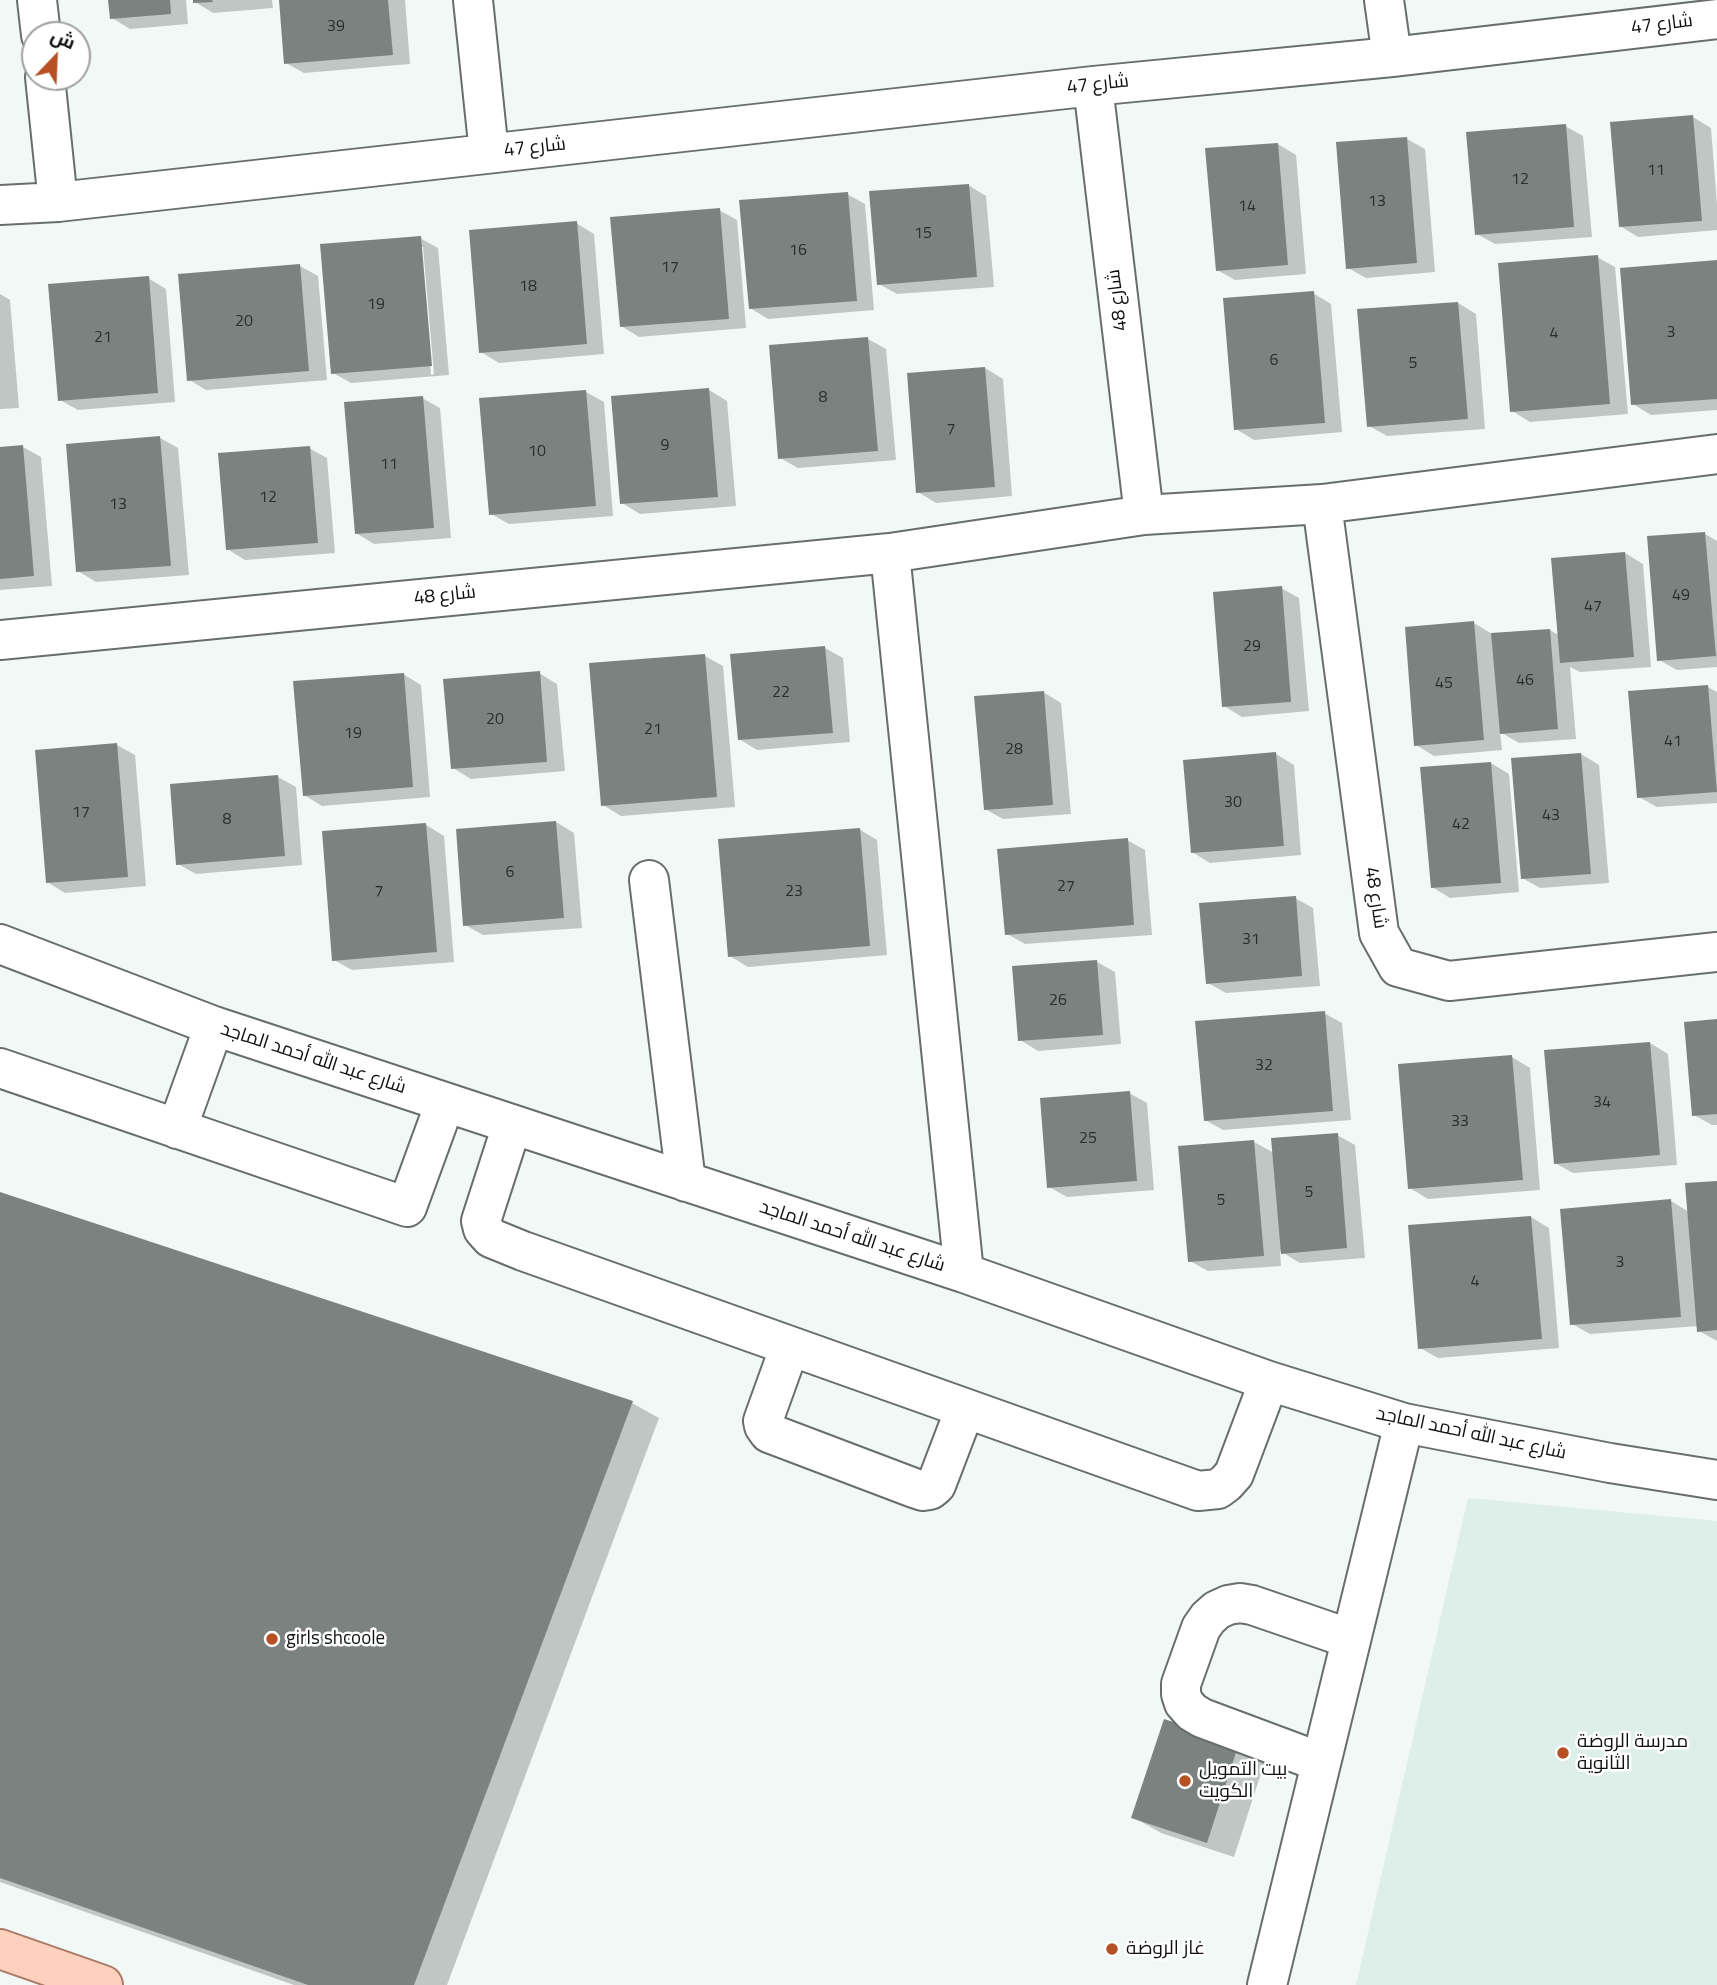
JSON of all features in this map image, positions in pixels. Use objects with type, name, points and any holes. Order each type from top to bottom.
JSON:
[{"type":"main road","points":[[0,1949],[103,1985]]},
{"type":"street","points":[[37,0],[39,21]]},
{"type":"street","name":"شارع 47","points":[[472,0],[489,153]]},
{"type":"street","points":[[1384,0],[1392,57]]},
{"type":"street","name":"شارع 47","points":[[0,205],[58,202],[1093,86],[1392,57],[1710,13]]},
{"type":"street","name":"شارع 48","points":[[1093,86],[1143,515]]},
{"type":"street","points":[[46,91],[58,202]]},
{"type":"street","name":"شارع 48","points":[[0,640],[890,553],[1143,515],[1322,504],[1717,454]]},
{"type":"street","name":"شارع 48","points":[[1322,504],[1379,933],[1398,967],[1449,981],[1717,952]]},
{"type":"street","points":[[890,553],[964,1273]]},
{"type":"street","points":[[649,880],[686,1182]]},
{"type":"street","name":"شارع عبد الله أحمد الماجد","points":[[0,944],[214,1026],[964,1273],[1269,1381],[1404,1423],[1610,1463],[1717,1479]]},
{"type":"street","points":[[177,1129],[214,1026]]},
{"type":"street","points":[[0,1068],[407,1207],[445,1103]]},
{"type":"street","points":[[512,1125],[481,1221],[483,1229],[491,1238],[1198,1491],[1218,1489],[1234,1474],[1269,1381]]},
{"type":"street","points":[[790,1346],[763,1421],[769,1433],[914,1488],[930,1490],[941,1478],[965,1409]]},
{"type":"street","points":[[1267,1985],[1404,1423]]},
{"type":"street","points":[[1320,1762],[1202,1718],[1184,1703],[1181,1684],[1201,1628],[1217,1610],[1227,1605],[1252,1605],[1351,1639]]},
{"type":"shaded area","name":"مدرسة الروضة الثانوية","points":[[1468,1498],[1717,1521],[1717,1985],[1356,1985]]},
{"type":"building","points":[[108,0],[170,0],[171,14],[110,19]]},
{"type":"building","points":[[193,0],[212,0],[213,2],[193,3]]},
{"type":"building","points":[[279,0],[388,0],[393,55],[284,64]]},
{"type":"building","points":[[1693,115],[1702,221],[1619,227],[1610,122]]},
{"type":"building","points":[[1566,124],[1574,227],[1475,235],[1466,132]]},
{"type":"building","points":[[1407,137],[1417,263],[1346,269],[1336,142]]},
{"type":"building","points":[[1278,143],[1288,265],[1216,271],[1205,148]]},
{"type":"building","points":[[969,184],[977,277],[877,285],[869,191]]},
{"type":"building","points":[[848,192],[857,301],[749,309],[739,200]]},
{"type":"building","points":[[720,208],[729,319],[620,327],[610,217]]},
{"type":"building","points":[[577,221],[587,344],[479,353],[469,230]]},
{"type":"building","points":[[421,236],[432,366],[331,374],[320,244]]},
{"type":"building","points":[[1598,255],[1610,404],[1510,412],[1498,263]]},
{"type":"building","points":[[1717,260],[1717,399],[1631,405],[1620,268]]},
{"type":"building","points":[[300,264],[309,371],[187,381],[178,274]]},
{"type":"building","points":[[149,276],[158,393],[58,401],[48,284]]},
{"type":"building","points":[[1314,291],[1325,423],[1234,430],[1223,298]]},
{"type":"building","points":[[1458,302],[1468,419],[1367,427],[1357,309]]},
{"type":"building","points":[[868,337],[878,451],[778,459],[769,345]]},
{"type":"building","points":[[985,367],[995,487],[916,493],[907,373]]},
{"type":"building","points":[[709,388],[718,497],[620,504],[611,396]]},
{"type":"building","points":[[586,390],[596,506],[489,515],[479,398]]},
{"type":"building","points":[[423,396],[434,528],[355,534],[344,402]]},
{"type":"building","points":[[160,436],[171,566],[76,572],[66,444]]},
{"type":"building","points":[[23,445],[34,576],[0,579],[0,447]]},
{"type":"building","points":[[310,446],[318,543],[226,550],[218,453]]},
{"type":"building","points":[[1705,532],[1716,656],[1657,661],[1647,536]]},
{"type":"building","points":[[1625,552],[1634,657],[1560,663],[1551,558]]},
{"type":"building","points":[[1282,586],[1291,702],[1222,707],[1213,592]]},
{"type":"building","points":[[1474,621],[1484,740],[1414,746],[1405,627]]},
{"type":"building","points":[[1550,629],[1558,729],[1500,734],[1491,633]]},
{"type":"building","points":[[825,646],[833,733],[738,740],[730,654]]},
{"type":"building","points":[[705,654],[717,797],[601,806],[589,663]]},
{"type":"building","points":[[540,671],[547,762],[451,769],[443,679]]},
{"type":"building","points":[[404,673],[413,787],[303,796],[293,681]]},
{"type":"building","points":[[1708,685],[1717,792],[1637,798],[1628,691]]},
{"type":"building","points":[[1044,691],[1053,805],[984,810],[974,696]]},
{"type":"building","points":[[117,743],[128,877],[46,883],[35,750]]},
{"type":"building","points":[[1276,752],[1284,846],[1191,853],[1183,760]]},
{"type":"building","points":[[1581,753],[1591,874],[1521,879],[1511,758]]},
{"type":"building","points":[[1491,762],[1501,883],[1431,888],[1420,767]]},
{"type":"building","points":[[278,775],[285,856],[176,865],[170,784]]},
{"type":"building","points":[[556,821],[564,918],[463,926],[456,829]]},
{"type":"building","points":[[426,823],[437,952],[332,961],[322,831]]},
{"type":"building","points":[[860,828],[870,946],[728,957],[718,839]]},
{"type":"building","points":[[1128,838],[1134,925],[1005,935],[997,849]]},
{"type":"building","points":[[1296,896],[1302,976],[1206,984],[1199,903]]},
{"type":"building","points":[[1097,960],[1103,1035],[1018,1041],[1012,966]]},
{"type":"building","points":[[1325,1011],[1333,1111],[1204,1121],[1195,1021]]},
{"type":"building","points":[[1717,1019],[1717,1114],[1692,1116],[1684,1022]]},
{"type":"building","points":[[1650,1042],[1660,1155],[1554,1164],[1544,1050]]},
{"type":"building","points":[[1512,1055],[1523,1180],[1408,1189],[1398,1064]]},
{"type":"building","points":[[1130,1091],[1137,1181],[1047,1188],[1040,1098]]},
{"type":"building","points":[[1338,1133],[1347,1248],[1281,1254],[1271,1138]]},
{"type":"building","points":[[1254,1140],[1264,1256],[1188,1262],[1178,1146]]},
{"type":"building","points":[[1717,1181],[1717,1330],[1697,1332],[1685,1183]]},
{"type":"building","name":"girls shcoole","points":[[0,1192],[633,1401],[414,1985],[308,1985],[0,1878]]},
{"type":"building","points":[[1671,1199],[1681,1317],[1570,1325],[1560,1209]]},
{"type":"building","points":[[1531,1216],[1542,1339],[1418,1349],[1408,1225]]},
{"type":"building","name":"بيت التمويل الكويت","points":[[1164,1719],[1239,1743],[1207,1843],[1131,1818]]},
{"type":"place","name":"girls shcoole","points":[[272,1639]]},
{"type":"place","name":"مدرسة الروضة الثانوية","points":[[1563,1753]]},
{"type":"place","name":"بيت التمويل الكويت","points":[[1185,1781]]},
{"type":"place","name":"غاز الروضة","points":[[1112,1949]]}]
